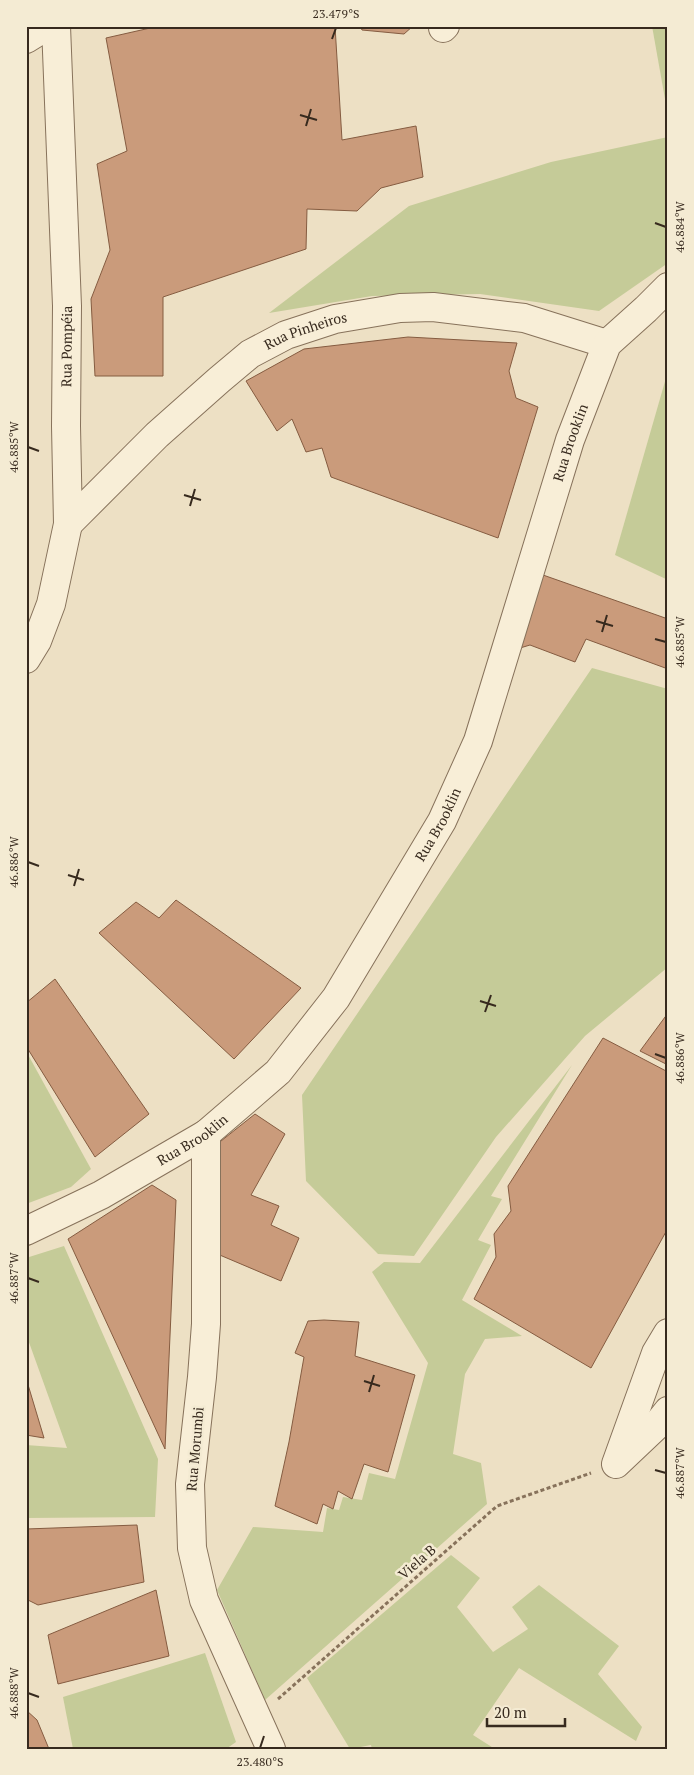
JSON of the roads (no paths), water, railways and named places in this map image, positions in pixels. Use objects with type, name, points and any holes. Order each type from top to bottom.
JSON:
[{"type":"street","points":[[26,39],[47,26]]},
{"type":"street","name":"Rua Pompéia","points":[[26,659],[37,641],[51,604],[68,524],[66,426],[68,306],[56,26]]},
{"type":"street","name":"Rua Brooklin","points":[[26,1231],[100,1195],[206,1134],[278,1072],[336,998],[442,821],[478,741],[570,440],[607,344],[668,287]]},
{"type":"street","name":"Rua Pinheiros","points":[[68,524],[157,435],[219,380],[250,354],[286,335],[335,319],[400,308],[433,307],[524,318],[607,344]]},
{"type":"street","name":"Rua Morumbi","points":[[206,1134],[206,1324],[190,1484],[192,1548],[204,1600],[271,1749]]},
{"type":"street","points":[[668,1333],[656,1353],[616,1464],[656,1426],[668,1411]]}]
